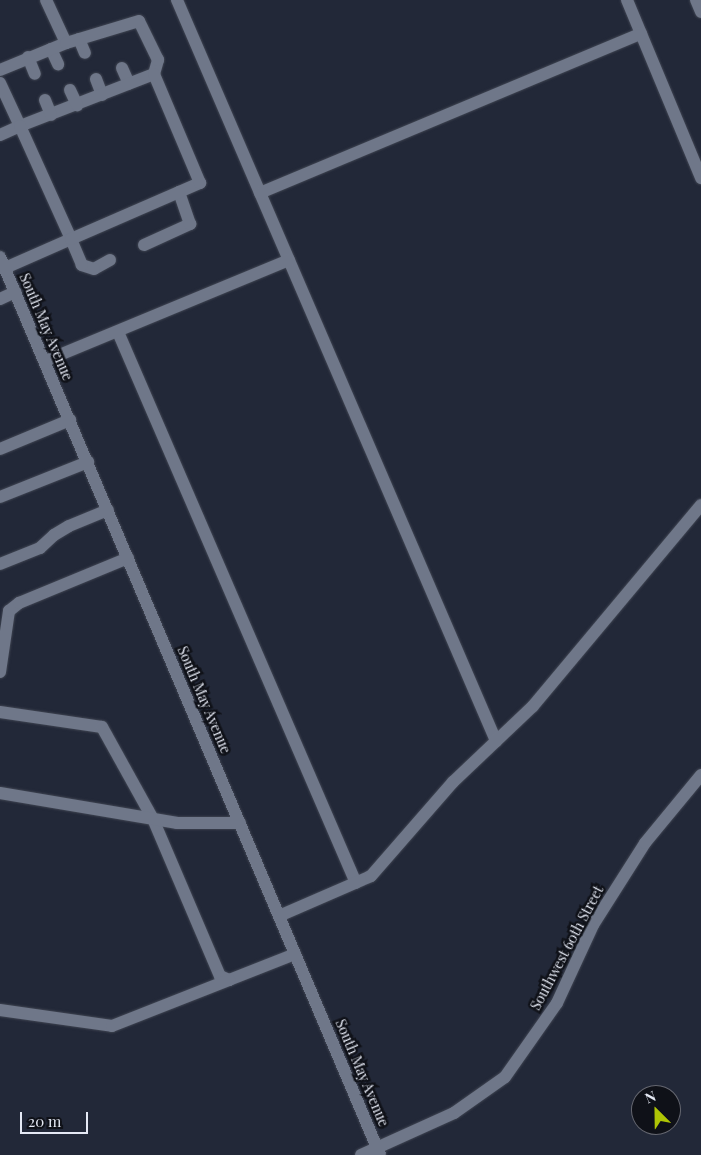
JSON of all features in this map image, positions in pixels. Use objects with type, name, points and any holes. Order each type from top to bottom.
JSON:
[{"type":"street","points":[[46,0],[66,43]]},
{"type":"street","points":[[179,0],[496,741]]},
{"type":"street","points":[[627,0],[701,178]]},
{"type":"street","points":[[696,0],[701,12]]},
{"type":"street","points":[[0,70],[66,43],[79,39],[109,36],[139,21],[158,60],[154,74],[200,183],[71,239],[2,263]]},
{"type":"street","points":[[260,193],[641,34]]},
{"type":"street","points":[[79,39],[85,53]]},
{"type":"street","points":[[51,49],[58,64]]},
{"type":"street","points":[[28,58],[34,74]]},
{"type":"street","points":[[122,68],[129,84]]},
{"type":"street","points":[[0,135],[154,74]]},
{"type":"street","points":[[96,79],[102,95]]},
{"type":"street","points":[[0,84],[82,265],[94,269],[110,260]]},
{"type":"street","points":[[70,90],[77,105]]},
{"type":"street","points":[[45,100],[51,115]]},
{"type":"street","points":[[144,245],[190,224],[179,192]]},
{"type":"street","points":[[45,361],[289,260]]},
{"type":"street","name":"South May Avenue","points":[[2,263],[379,1152]]},
{"type":"street","points":[[0,299],[15,292]]},
{"type":"street","points":[[118,332],[356,883]]},
{"type":"street","points":[[0,449],[70,420]]},
{"type":"street","points":[[0,497],[88,462]]},
{"type":"street","points":[[279,916],[371,876],[453,782],[533,706],[701,506]]},
{"type":"street","points":[[0,564],[40,548],[54,535],[69,526],[108,510]]},
{"type":"street","points":[[0,672],[5,610],[128,558]]},
{"type":"street","points":[[0,712],[102,728],[153,819],[220,976],[229,980]]},
{"type":"street","name":"Southwest 60th Street","points":[[362,1155],[379,1152],[454,1112],[505,1077],[557,1003],[593,925],[645,843],[701,775]]},
{"type":"street","points":[[0,793],[178,823],[240,822]]},
{"type":"street","points":[[0,1010],[112,1026],[295,954]]}]
